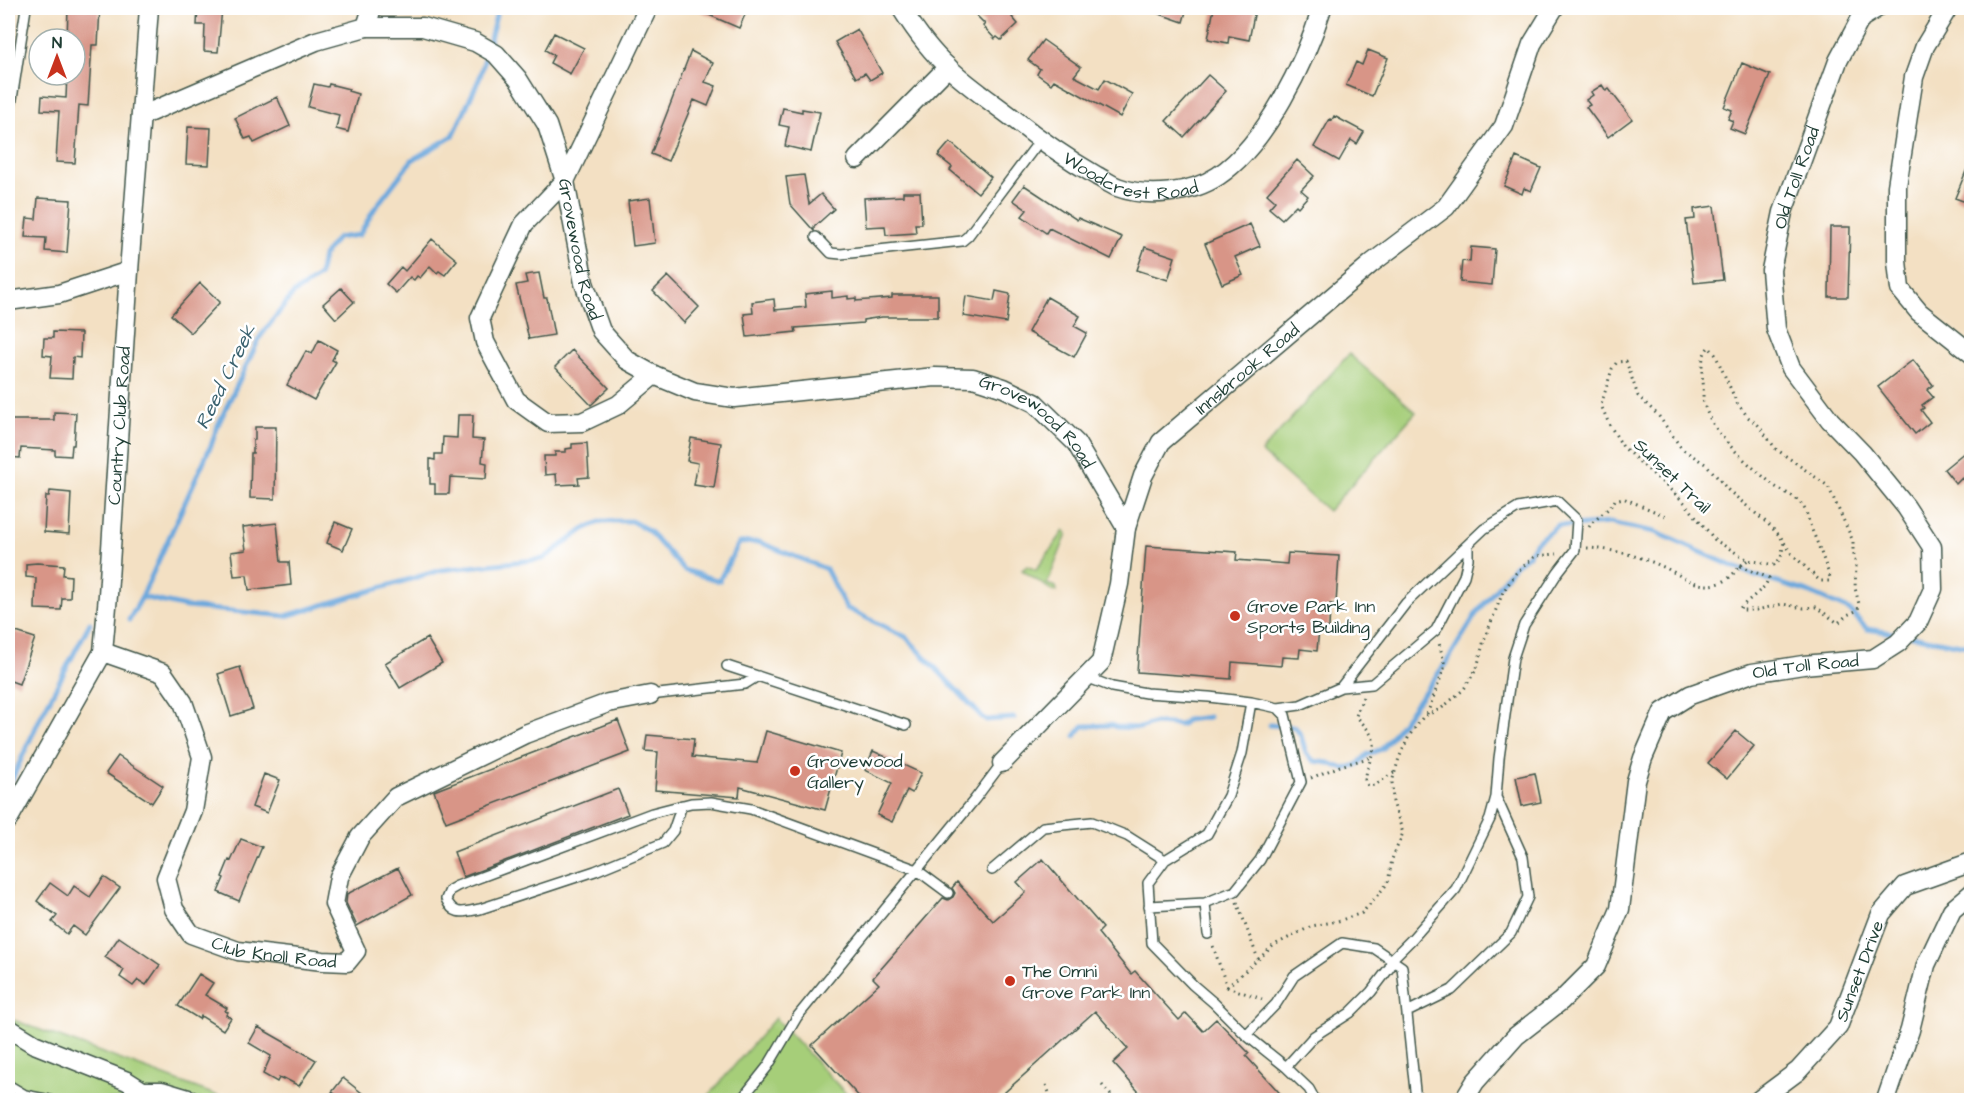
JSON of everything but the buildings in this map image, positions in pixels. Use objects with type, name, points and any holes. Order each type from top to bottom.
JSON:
[{"type":"street","name":"Country Club Road","points":[[8,820],[103,652],[149,8]]},
{"type":"street","points":[[366,27],[372,8]]},
{"type":"street","points":[[648,8],[565,181],[524,224],[480,318],[485,342],[516,400],[548,423],[582,422],[618,405],[654,375]]},
{"type":"street","name":"Woodcrest Road","points":[[902,8],[909,20],[948,67],[1041,139],[1080,166],[1116,186],[1139,192],[1161,193],[1192,187],[1217,176],[1244,153],[1268,121],[1296,72],[1310,43],[1322,8]]},
{"type":"street","name":"Innsbrook Road","points":[[1002,763],[1101,662],[1119,584],[1126,528],[1143,476],[1161,442],[1372,263],[1446,207],[1504,126],[1532,44],[1554,8]]},
{"type":"street","points":[[1948,8],[1925,46],[1914,76],[1897,186],[1897,261],[1900,289],[1918,312],[1971,354]]},
{"type":"street","name":"Old Toll Road","points":[[1464,1101],[1475,1082],[1516,1036],[1561,1001],[1596,966],[1620,909],[1636,781],[1643,758],[1663,712],[1690,695],[1752,674],[1803,665],[1873,659],[1898,643],[1918,622],[1934,589],[1932,547],[1906,507],[1862,453],[1830,420],[1791,368],[1776,329],[1771,270],[1783,212],[1838,61],[1861,18],[1875,9]]},
{"type":"street","name":"Grovewood Road","points":[[141,116],[316,41],[366,27],[423,27],[475,42],[496,54],[518,79],[547,125],[565,181],[584,283],[601,331],[627,360],[695,393],[734,398],[935,377],[973,378],[1004,388],[1035,403],[1076,443],[1126,528]]},
{"type":"street","points":[[857,159],[948,67]]},
{"type":"street","points":[[8,301],[59,294],[129,271]]},
{"type":"street","name":"Club Knoll Road","points":[[103,652],[163,673],[183,702],[202,757],[193,811],[166,878],[174,909],[191,934],[238,951],[323,961],[348,962],[356,951],[334,904],[339,877],[360,837],[396,797],[525,734],[608,703],[650,694]]},
{"type":"street","name":"Sunset Drive","points":[[1759,1101],[1798,1071],[1838,1027],[1881,914],[1905,886],[1971,862]]},
{"type":"street","points":[[1886,1101],[1910,1030],[1926,965],[1952,910],[1971,893]]},
{"type":"street","points":[[8,1028],[34,1044],[127,1081],[150,1096],[162,1091],[192,1101]]},
{"type":"lane","points":[[8,125],[26,8]]},
{"type":"lane","points":[[816,237],[831,253],[841,254],[962,241],[1041,139]]},
{"type":"lane","points":[[1286,1067],[1314,1036],[1350,1013],[1371,992],[1390,967],[1391,960],[1456,889],[1490,819],[1496,797],[1498,758],[1513,658],[1524,625],[1575,550],[1577,520],[1557,501],[1518,508],[1484,529],[1406,603],[1341,687]]},
{"type":"lane","points":[[1086,677],[1112,687],[1146,693],[1251,702],[1278,708],[1300,705],[1341,687],[1372,684],[1436,630],[1464,576],[1468,545]]},
{"type":"lane","points":[[727,666],[906,725]]},
{"type":"lane","points":[[650,694],[745,684],[758,676]]},
{"type":"lane","points":[[1251,702],[1242,753],[1228,796],[1207,834],[1165,860],[1148,883],[1152,943],[1178,971],[1246,1035],[1309,1089],[1315,1101]]},
{"type":"lane","points":[[1149,906],[1205,903],[1233,892],[1260,860],[1301,782],[1286,715],[1278,708]]},
{"type":"lane","points":[[741,1101],[768,1066],[797,1017],[1002,763]]},
{"type":"lane","points":[[1407,1012],[1452,990],[1511,933],[1528,897],[1523,857],[1496,797]]},
{"type":"lane","points":[[682,805],[673,831],[663,843],[595,870],[480,909],[461,913],[450,908],[446,899],[450,890],[457,886],[652,813],[682,805],[711,802],[750,809],[917,870],[948,893]]},
{"type":"lane","points":[[992,870],[1043,826],[1092,822],[1127,836],[1165,860]]},
{"type":"lane","points":[[1205,903],[1208,934]]},
{"type":"lane","points":[[1246,1035],[1276,1004],[1294,976],[1342,943],[1374,948],[1402,967],[1416,1101]]},
{"type":"lane","points":[[8,1085],[25,1098],[50,1101]]},
{"type":"path","name":"Sunset Trail","points":[[1740,566],[1768,580],[1740,608],[1743,610],[1786,604],[1804,608],[1816,607],[1838,623],[1847,615],[1856,612],[1859,604],[1855,588],[1857,566],[1853,541],[1828,486],[1776,449],[1737,403],[1715,354],[1707,348],[1704,353],[1701,372],[1705,391],[1704,406],[1719,431],[1735,450],[1771,483],[1801,503],[1818,541],[1829,580],[1820,581],[1791,553],[1784,542],[1767,523],[1718,480],[1707,465],[1682,449],[1658,415],[1638,396],[1626,361],[1617,362],[1612,369],[1601,405],[1623,447],[1685,503],[1715,540],[1749,560],[1774,565],[1781,558],[1784,542]]},
{"type":"path","points":[[1593,523],[1611,508],[1616,500],[1623,498],[1668,517]]},
{"type":"path","points":[[1426,714],[1442,708],[1464,689],[1477,668],[1503,592],[1516,573],[1535,556],[1575,550],[1604,549],[1659,564],[1695,584],[1720,583],[1749,560]]},
{"type":"path","points":[[1227,987],[1274,945],[1312,926],[1362,913],[1388,883],[1392,859],[1404,833],[1393,802],[1394,773],[1409,735],[1426,714],[1444,669],[1436,630]]},
{"type":"path","points":[[1367,685],[1356,716],[1374,739],[1376,749],[1371,757],[1365,780],[1368,786],[1375,786],[1394,773]]},
{"type":"path","points":[[1301,782],[1371,757]]},
{"type":"path","points":[[1233,892],[1258,959]]},
{"type":"path","points":[[1217,953],[1227,987]]},
{"type":"path","points":[[1227,987],[1276,1004]]},
{"type":"path","points":[[1046,1085],[1052,1101]]},
{"type":"path","points":[[1102,1085],[1115,1101]]},
{"type":"green space","points":[[1349,354],[1416,412],[1328,511],[1261,452]]},
{"type":"green space","points":[[1064,531],[1067,534],[1047,584],[1056,587],[1057,591],[1054,592],[1022,570],[1027,566],[1036,570]]},
{"type":"green space","points":[[8,1018],[229,1100],[8,1100]]},
{"type":"green space","points":[[775,1018],[852,1100],[705,1100]]},
{"type":"waterway","name":"Reed Creek","points":[[129,620],[142,597],[212,443],[217,427],[260,337],[293,294],[319,276],[323,256],[337,238],[359,235],[375,208],[412,160],[453,136],[480,77],[498,8]]},
{"type":"waterway","points":[[142,597],[186,607],[286,616],[441,570],[543,559],[586,528],[602,521],[631,521],[648,530],[684,570],[719,581],[739,543],[759,542],[826,569],[846,608],[906,637],[985,720],[1014,718]]},
{"type":"waterway","points":[[1270,725],[1295,727],[1301,736],[1306,753],[1314,761],[1329,763],[1344,769],[1357,765],[1368,754],[1382,749],[1446,663],[1476,614],[1514,566],[1528,555],[1535,543],[1558,525],[1610,523],[1655,532],[1755,576],[1808,592],[1849,610],[1867,629],[1899,634]]},
{"type":"waterway","name":"Reed Creek","points":[[8,788],[41,716],[90,623]]},
{"type":"waterway","points":[[1911,636],[1972,647]]},
{"type":"waterway","points":[[1075,736],[1083,726],[1111,725],[1140,728],[1155,723],[1181,725],[1186,720],[1209,717]]},
{"type":"place","name":"Grove Park Inn Sports Building","points":[[1235,616]]},
{"type":"place","name":"Grovewood Gallery","points":[[795,771]]},
{"type":"place","name":"The Omni Grove Park Inn","points":[[1010,981]]}]
